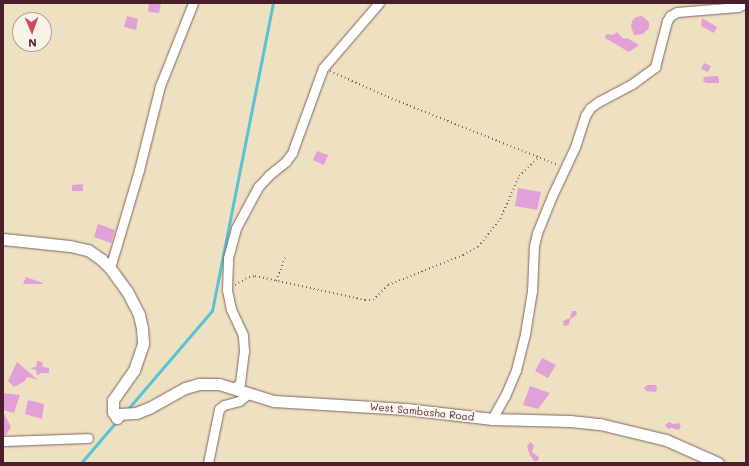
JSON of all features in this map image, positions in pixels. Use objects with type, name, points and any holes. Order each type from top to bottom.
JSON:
[{"type":"street","points":[[3,239],[70,246],[88,250],[101,259],[110,268],[140,170],[160,86],[193,3]]},
{"type":"street","points":[[234,388],[240,383],[244,351],[243,335],[231,308],[227,290],[228,258],[238,221],[258,187],[269,175],[286,161],[292,153],[323,68],[379,3]]},
{"type":"street","points":[[492,419],[506,396],[516,370],[525,334],[532,291],[534,246],[537,233],[575,147],[585,116],[590,108],[598,102],[632,84],[655,67],[667,21],[670,16],[677,12],[738,7],[746,3]]},
{"type":"street","name":"West Sambasha Road","points":[[110,268],[127,291],[139,315],[143,344],[134,370],[113,400],[113,412],[117,418],[120,414],[129,414],[149,408],[175,393],[199,384],[219,384],[274,401],[406,408],[492,419],[570,421],[612,427],[666,440],[718,463]]},
{"type":"street","points":[[208,463],[219,410],[224,405],[239,401],[248,394]]},
{"type":"street","points":[[3,441],[88,438]]},
{"type":"path","points":[[323,68],[388,97],[565,168]]},
{"type":"path","points":[[227,290],[252,276],[365,300],[374,300],[388,285],[413,273],[463,256],[478,247],[500,219],[519,176],[539,157]]},
{"type":"path","points":[[276,281],[285,258]]},
{"type":"building","points":[[149,3],[161,3],[159,13],[148,12]]},
{"type":"building","points":[[127,16],[138,19],[136,30],[124,27]]},
{"type":"building","points":[[642,16],[649,22],[649,28],[643,34],[634,35],[631,27],[632,21],[636,17]]},
{"type":"building","points":[[702,18],[717,27],[714,33],[701,26]]},
{"type":"building","points":[[617,32],[624,39],[627,38],[639,45],[629,52],[605,38],[606,34],[613,35]]},
{"type":"building","points":[[704,63],[711,66],[708,72],[701,69]]},
{"type":"building","points":[[717,76],[719,78],[719,83],[706,83],[703,81],[704,77]]},
{"type":"building","points":[[317,151],[328,155],[324,165],[313,160]]},
{"type":"building","points":[[83,184],[83,191],[72,191],[72,185]]},
{"type":"building","points":[[518,188],[541,192],[537,210],[515,206]]},
{"type":"building","points":[[98,224],[115,230],[111,243],[94,237]]},
{"type":"building","points":[[26,277],[43,283],[43,284],[23,284]]},
{"type":"building","points":[[572,311],[576,311],[577,315],[570,319],[569,325],[564,326],[563,321],[570,318]]},
{"type":"building","points":[[542,358],[556,365],[548,378],[535,371]]},
{"type":"building","points":[[37,361],[42,362],[43,367],[49,368],[49,373],[37,375],[36,370],[30,368],[36,367]]},
{"type":"building","points":[[17,362],[38,380],[27,377],[25,381],[14,387],[8,381]]},
{"type":"building","points":[[647,385],[656,385],[657,390],[655,392],[646,391],[644,388]]},
{"type":"building","points":[[530,386],[550,393],[538,409],[523,405]]},
{"type":"building","points":[[3,393],[20,395],[14,413],[3,410]]},
{"type":"building","points":[[28,400],[44,404],[42,419],[25,414]]},
{"type":"building","points":[[3,412],[11,427],[6,435],[3,435]]},
{"type":"building","points":[[669,422],[673,424],[679,423],[681,427],[678,430],[672,428],[668,429],[665,425]]},
{"type":"building","points":[[530,442],[534,445],[532,452],[539,457],[538,461],[534,461],[530,455],[530,457],[527,446]]},
{"type":"waterway","points":[[127,410],[212,311],[273,3]]},
{"type":"waterway","points":[[81,463],[117,421]]}]
